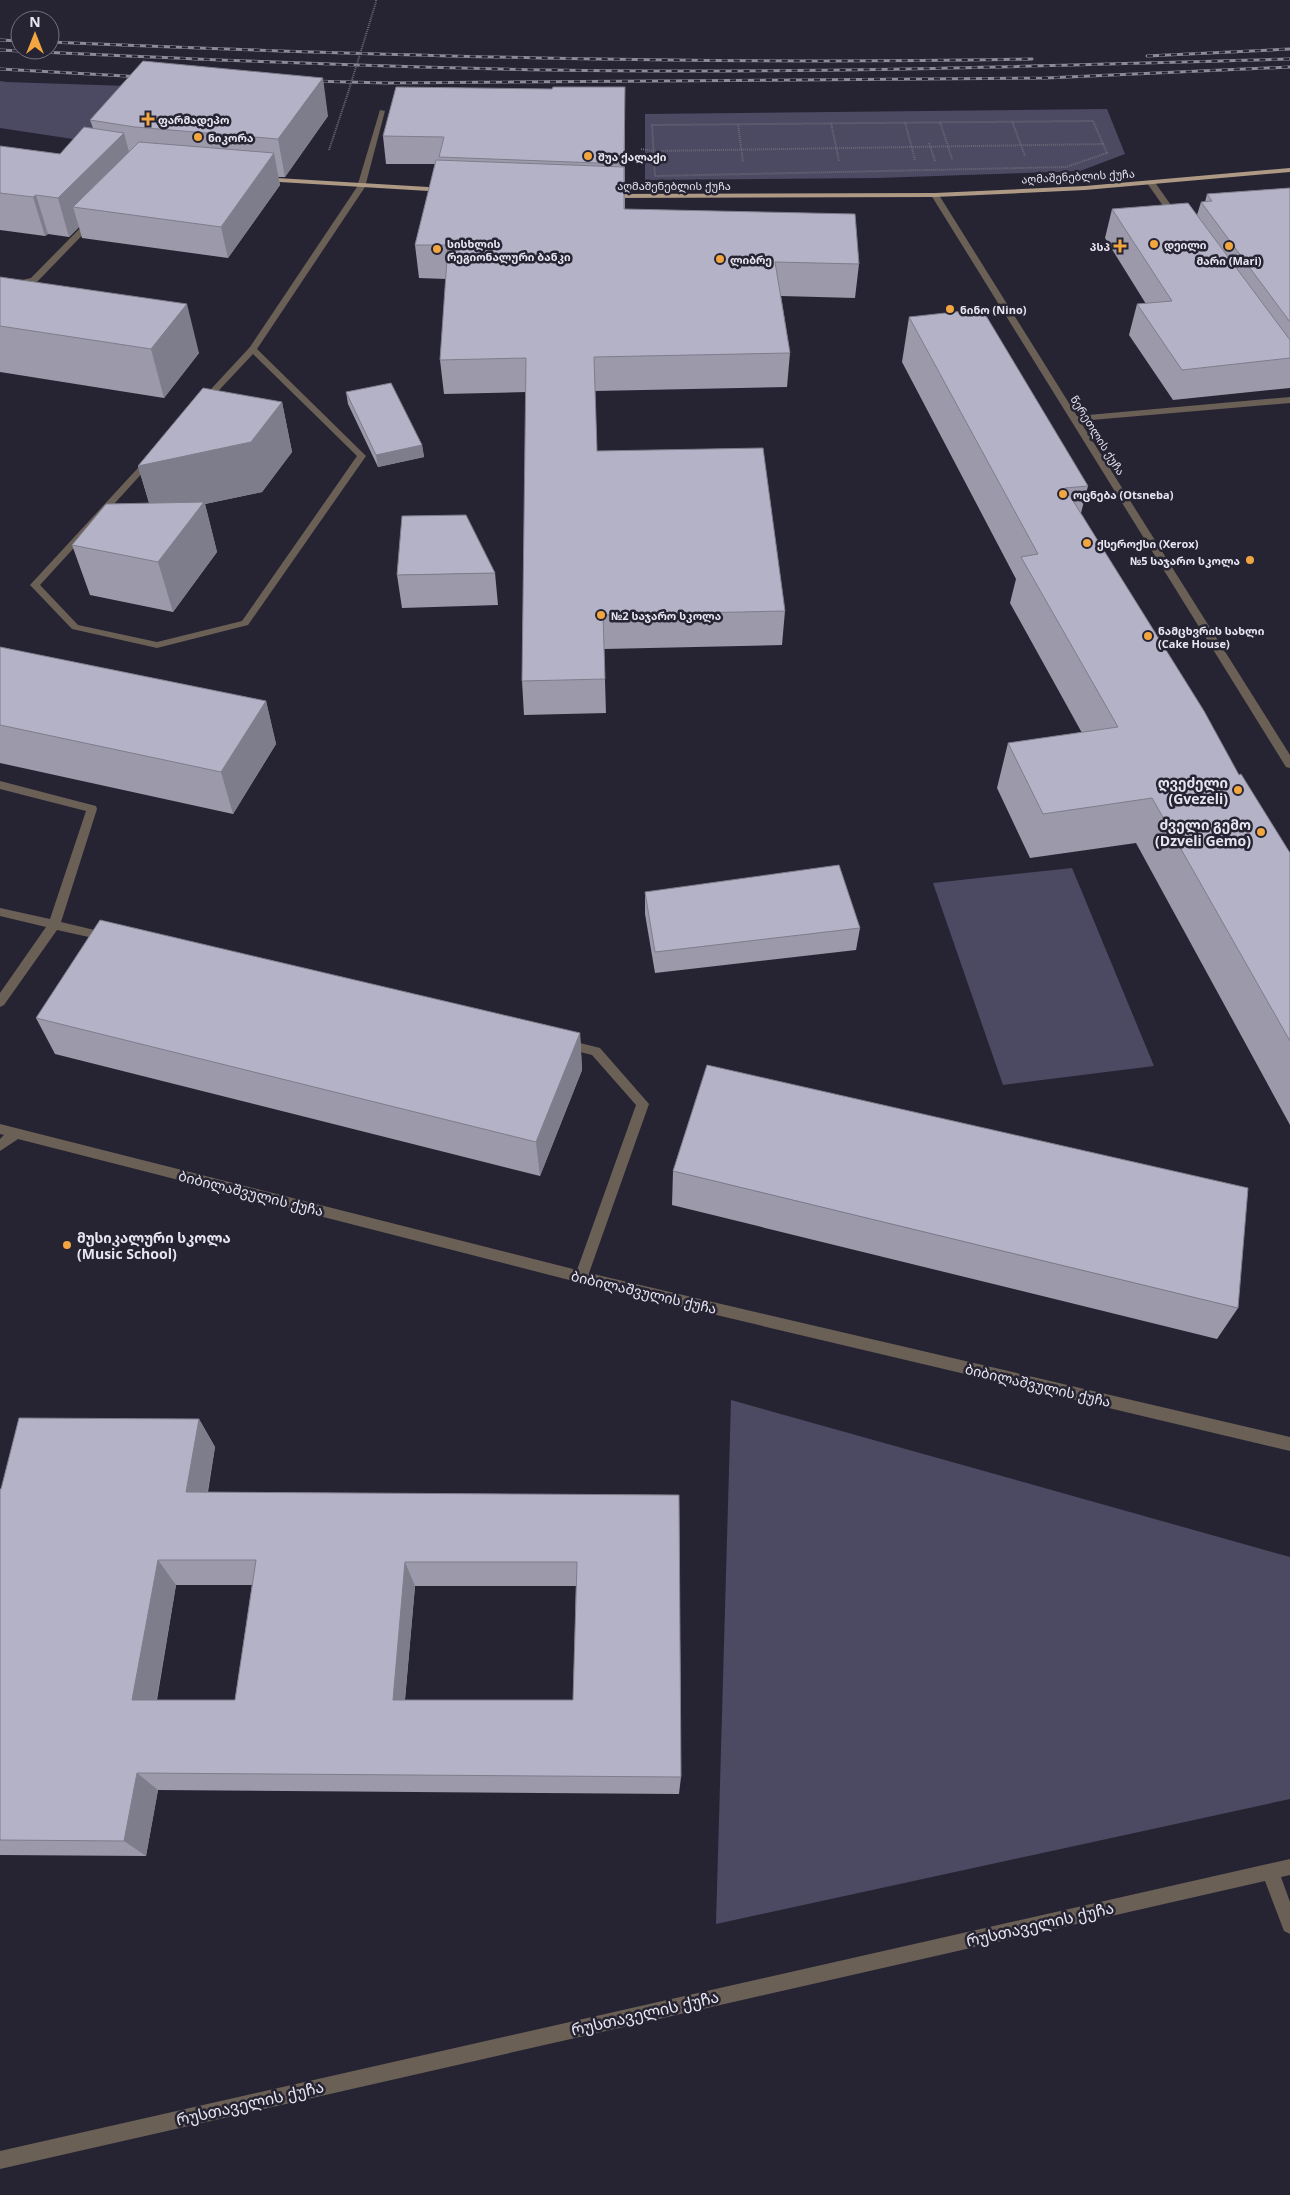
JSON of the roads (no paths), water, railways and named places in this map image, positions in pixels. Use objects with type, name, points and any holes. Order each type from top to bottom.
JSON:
[{"type":"main road","name":"აღმაშენებლის ქუჩა","points":[[602,196],[935,195],[1152,183],[1290,170]]},
{"type":"main road","points":[[250,178],[361,187],[457,190]]},
{"type":"street","points":[[200,406],[252,349],[361,187],[382,111]]},
{"type":"street","points":[[1152,183],[1180,223]]},
{"type":"street","name":"წერეთლის ქუჩა","points":[[935,195],[1290,764]]},
{"type":"street","points":[[0,286],[34,280],[96,217]]},
{"type":"street","points":[[160,449],[35,585],[75,627],[157,645],[245,623],[362,456],[252,349]]},
{"type":"street","points":[[1074,419],[1290,400]]},
{"type":"street","points":[[0,785],[92,809],[54,925],[0,1002]]},
{"type":"street","points":[[0,912],[122,941]]},
{"type":"street","points":[[548,1040],[596,1051],[643,1104],[581,1277]]},
{"type":"street","name":"ბიბილაშვულის ქუჩა","points":[[0,1129],[581,1277],[1290,1444]]},
{"type":"street","points":[[0,1146],[16,1134]]},
{"type":"street","name":"რუსთაველის ქუჩა","points":[[0,2160],[1290,1867]]},
{"type":"street","points":[[1270,1871],[1290,1925]]},
{"type":"railway","points":[[0,40],[10,40]]},
{"type":"railway","points":[[60,42],[541,58],[786,61],[1032,59]]},
{"type":"railway","points":[[1147,56],[1290,49]]},
{"type":"railway","points":[[0,50],[344,65],[643,71],[921,69],[1290,59]]},
{"type":"railway","points":[[310,81],[387,83],[1046,78],[1290,67]]},
{"type":"railway","points":[[0,69],[143,77]]},
{"type":"place","name":"ფარმადეპო","points":[[148,119]]},
{"type":"place","name":"ნიკორა","points":[[198,137]]},
{"type":"place","name":"შუა ქალაქი","points":[[588,156]]},
{"type":"place","name":"დეილი","points":[[1154,244]]},
{"type":"place","name":"პსპ","points":[[1120,246]]},
{"type":"place","name":"მარი (Mari)","points":[[1229,246]]},
{"type":"place","name":"სისხლის რეგიონალური ბანკი","points":[[437,249]]},
{"type":"place","name":"ლიბრე","points":[[720,259]]},
{"type":"place","name":"ნინო (Nino)","points":[[950,309]]},
{"type":"place","name":"ოცნება (Otsneba)","points":[[1063,494]]},
{"type":"place","name":"ქსეროქსი (Xerox)","points":[[1087,543]]},
{"type":"place","name":"№5 საჯარო სკოლა","points":[[1250,560]]},
{"type":"place","name":"№2 საჯარო სკოლა","points":[[601,615]]},
{"type":"place","name":"ნამცხვრის სახლი (Cake House)","points":[[1148,636]]},
{"type":"place","name":"ღვეძელი (Gvezeli)","points":[[1238,790]]},
{"type":"place","name":"ძველი გემო (Dzveli Gemo)","points":[[1261,832]]},
{"type":"place","name":"მუსიკალური სკოლა (Music School)","points":[[67,1245]]}]
